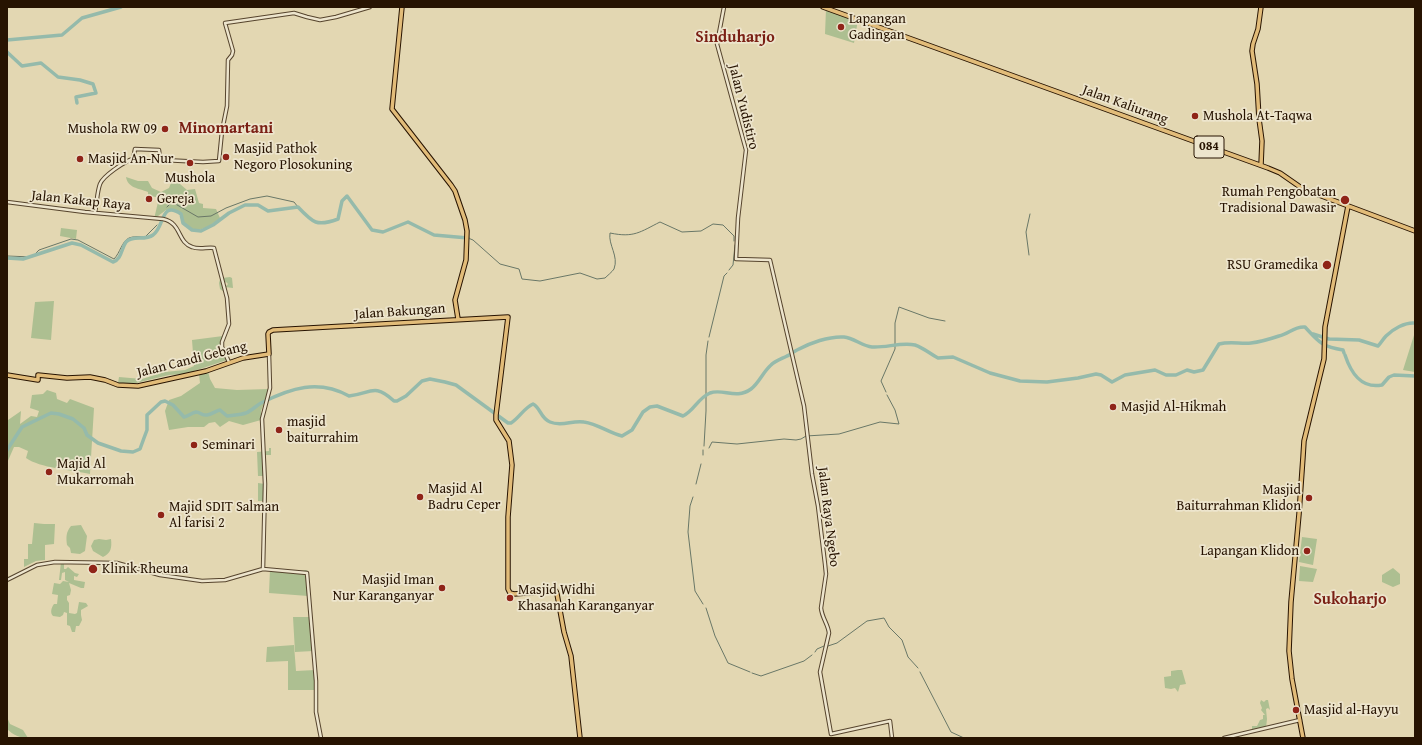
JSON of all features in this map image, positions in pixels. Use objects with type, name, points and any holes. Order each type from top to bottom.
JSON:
[{"type":"main road","name":"Jalan Bakungan","points":[[269,354],[268,334],[273,330],[458,319],[456,300],[466,260],[466,225],[455,191],[392,109],[402,7]]},
{"type":"main road","name":"Jalan Kaliurang","points":[[823,7],[1261,165],[1280,173],[1303,189],[1415,231]]},
{"type":"main road","points":[[1261,7],[1258,29],[1252,51],[1257,84],[1262,141],[1261,165]]},
{"type":"main road","points":[[1303,738],[1291,674],[1289,651],[1291,602],[1304,441],[1324,359],[1325,336],[1348,206]]},
{"type":"main road","points":[[458,319],[508,317],[496,414],[496,420],[509,441],[512,465],[508,517],[508,589],[510,593],[514,594],[552,590],[557,592],[564,632],[571,656],[580,738]]},
{"type":"main road","name":"Jalan Candi Gebang","points":[[7,375],[38,380],[38,375],[67,378],[90,377],[118,384],[138,386],[206,371],[243,358],[269,354]]},
{"type":"street","points":[[95,212],[103,179],[127,161],[133,159],[135,149],[159,150],[161,159],[163,160],[203,162],[218,161],[227,106],[228,60],[233,51],[225,23],[294,13],[320,20],[370,7]]},
{"type":"street","name":"Jalan Yudistiro","points":[[724,7],[717,44],[746,150],[738,218],[736,260],[770,260]]},
{"type":"street","name":"Jalan Kakap Raya","points":[[7,202],[163,219],[170,221],[175,225],[179,234],[191,247],[213,247],[216,249],[227,298],[229,324],[222,342],[222,347],[229,362]]},
{"type":"street","name":"Jalan Raya Ngebo","points":[[770,260],[802,396],[826,564],[821,608],[829,633],[820,672],[831,734],[890,721],[892,738]]},
{"type":"street","name":"Jalan Bakungan","points":[[263,569],[265,484],[262,419],[270,388],[269,354]]},
{"type":"street","points":[[7,580],[37,565],[55,562],[117,563],[160,575],[202,581],[225,580],[263,569],[307,573],[317,691],[316,716],[321,738]]},
{"type":"street","points":[[1224,738],[1300,720]]},
{"type":"green space","name":"Lapangan Gadingan","points":[[826,9],[858,20],[854,43],[825,34]]},
{"type":"green space","points":[[126,177],[138,181],[148,181],[152,188],[161,192],[169,188],[173,178],[187,190],[195,189],[199,203],[203,204],[203,208],[216,209],[220,218],[207,227],[199,230],[190,229],[184,223],[182,214],[175,209],[166,210],[154,219],[159,198],[148,195],[148,192],[131,186]]},
{"type":"green space","points":[[61,228],[77,230],[76,239],[60,236]]},
{"type":"green space","points":[[221,276],[222,278],[232,278],[233,288],[225,287],[228,284],[226,282],[223,285],[224,292],[220,289],[219,283]]},
{"type":"green space","points":[[54,301],[51,340],[31,338],[35,302]]},
{"type":"green space","points":[[1415,332],[1415,372],[1403,370]]},
{"type":"green space","points":[[223,336],[222,346],[227,360],[185,374],[169,375],[132,384],[118,383],[119,377],[142,379],[165,372],[185,370],[194,366],[192,340]]},
{"type":"green space","points":[[208,371],[215,388],[237,390],[269,389],[261,411],[261,420],[243,425],[229,421],[220,427],[215,422],[209,423],[204,427],[188,427],[169,430],[165,411],[169,400],[181,396],[200,383],[199,374]]},
{"type":"green space","points":[[47,390],[56,393],[57,399],[67,403],[70,399],[94,408],[90,474],[39,464],[26,458],[28,451],[19,447],[14,447],[7,463],[8,420],[21,411],[20,424],[31,416],[37,417],[39,411],[30,408],[32,395],[43,394]]},
{"type":"green space","points":[[269,448],[271,448],[271,455],[264,455],[265,476],[258,476],[257,452],[269,451]]},
{"type":"green space","points":[[258,483],[265,484],[266,501],[258,501]]},
{"type":"green space","points":[[34,523],[55,524],[54,544],[45,545],[45,560],[36,561],[24,567],[24,559],[28,559],[28,544],[32,544]]},
{"type":"green space","points":[[81,525],[87,536],[85,551],[80,554],[71,553],[70,548],[67,545],[67,533],[71,526]]},
{"type":"green space","name":"Lapangan Klidon","points":[[1302,537],[1317,539],[1313,565],[1299,562]]},
{"type":"green space","points":[[111,539],[110,550],[108,554],[103,557],[93,551],[91,546],[94,540]]},
{"type":"green space","points":[[61,562],[64,563],[64,569],[68,567],[75,573],[79,574],[77,577],[74,576],[74,580],[85,582],[84,588],[69,583],[71,590],[70,595],[67,596],[67,600],[69,603],[69,613],[77,613],[79,602],[86,603],[88,606],[81,610],[82,620],[79,626],[76,626],[75,632],[72,632],[70,626],[67,625],[67,613],[64,612],[60,617],[53,616],[51,613],[54,604],[57,604],[58,595],[52,594],[54,583],[60,584],[63,581],[69,582],[65,580],[65,572],[62,573],[61,580],[59,580]]},
{"type":"green space","name":"Lapangan Klidon","points":[[1300,566],[1317,569],[1313,582],[1299,581]]},
{"type":"green space","points":[[1393,568],[1400,574],[1400,584],[1393,587],[1382,582],[1382,575]]},
{"type":"green space","points":[[270,569],[308,570],[306,571],[308,596],[269,593]]},
{"type":"green space","points":[[293,617],[310,617],[313,651],[295,652]]},
{"type":"green space","points":[[294,645],[296,671],[315,670],[316,690],[288,690],[288,661],[266,662],[267,647]]},
{"type":"green space","points":[[1182,670],[1186,684],[1180,685],[1178,692],[1175,688],[1165,688],[1164,677],[1171,676],[1171,671]]},
{"type":"green space","points":[[1261,700],[1264,702],[1268,700],[1270,710],[1268,708],[1266,709],[1266,728],[1254,731],[1252,726],[1257,726],[1260,720],[1263,719],[1263,715],[1265,715],[1261,710]]},
{"type":"green space","points":[[7,717],[10,724],[23,730],[28,738],[17,736],[7,729]]},
{"type":"waterway","points":[[7,40],[62,35],[82,18],[121,7]]},
{"type":"waterway","points":[[7,52],[22,66],[41,63],[58,77],[80,80],[93,84],[96,93],[76,97],[77,103]]},
{"type":"waterway","points":[[167,207],[172,202],[198,217],[211,216],[226,208],[250,199],[267,196],[294,202],[298,207]]},
{"type":"waterway","points":[[7,258],[23,259],[72,243],[81,245],[113,262],[118,259],[126,242],[135,238],[146,238],[153,235],[157,231],[166,212],[169,210],[181,214],[183,223],[192,230],[201,231],[213,225],[229,213],[245,205],[258,205],[268,211],[298,207],[312,220],[325,223],[338,219],[342,201],[347,196],[372,230],[383,232],[408,222],[434,235],[468,238]]},
{"type":"waterway","points":[[1029,255],[1026,232],[1030,214]]},
{"type":"waterway","points":[[468,238],[473,240],[500,264],[519,269],[522,279],[540,281],[580,273],[597,279],[605,278],[614,269],[615,264],[610,242],[610,233],[625,235],[636,233],[660,222],[682,232],[701,231],[713,224],[723,225],[734,236],[734,241]]},
{"type":"waterway","points":[[7,256],[32,257],[39,250],[71,239],[78,240],[114,259],[123,244],[129,238],[145,237],[157,225]]},
{"type":"waterway","points":[[729,270],[733,265],[735,245]]},
{"type":"waterway","points":[[709,337],[724,276],[727,273]]},
{"type":"waterway","points":[[886,392],[881,381],[895,349],[895,323],[899,307],[929,318],[945,321]]},
{"type":"waterway","points":[[1313,334],[1329,339],[1359,340],[1378,346],[1392,331],[1403,325],[1415,323]]},
{"type":"waterway","points":[[7,450],[22,427],[51,413],[73,419],[84,428],[87,435],[98,443],[121,451],[133,452],[140,449],[147,430],[147,415],[161,402],[165,401],[173,405],[184,417],[196,412],[199,412],[202,415],[207,415],[220,410],[227,416],[246,413],[261,403],[283,393],[315,387],[338,391],[349,396],[377,391],[382,392],[394,401],[397,401],[406,396],[422,381],[430,379],[456,385],[508,423],[514,421],[533,404],[538,408],[544,418],[550,422],[559,424],[584,422],[622,436],[632,430],[643,412],[650,407],[657,406],[683,416],[687,414],[706,395],[715,392],[735,394],[745,392],[754,387],[768,368],[776,361],[788,356],[802,347],[826,339],[838,337],[848,338],[872,347],[904,344],[915,345],[938,358],[953,357],[990,373],[1020,381],[1047,382],[1096,374],[1101,375],[1112,382],[1125,375],[1155,370],[1166,375],[1176,375],[1187,370],[1194,372],[1203,370],[1219,344],[1258,342],[1283,335],[1301,327],[1305,327],[1321,343],[1343,350],[1344,353]]},
{"type":"waterway","points":[[704,446],[706,411],[706,355],[708,341]]},
{"type":"waterway","points":[[1345,355],[1350,368],[1358,378],[1368,385],[1382,385],[1389,377],[1394,375],[1415,376]]},
{"type":"waterway","points":[[709,448],[712,442],[737,444],[784,439],[796,440],[806,436],[839,434],[880,422],[899,424],[895,410],[887,395]]},
{"type":"waterway","points":[[703,450],[703,455]]},
{"type":"waterway","points":[[696,484],[701,464]]},
{"type":"waterway","points":[[693,497],[690,506],[688,532],[695,591],[703,604]]},
{"type":"waterway","points":[[706,608],[715,636],[728,663],[750,672]]},
{"type":"waterway","points":[[828,646],[837,643],[867,621],[884,618],[889,627],[902,640],[908,657],[918,668]]},
{"type":"waterway","points":[[815,652],[817,649],[824,646]]},
{"type":"waterway","points":[[752,673],[761,676],[804,661],[812,655]]},
{"type":"waterway","points":[[920,672],[951,732],[964,738]]},
{"type":"place","name":"Lapangan Gadingan","points":[[841,27]]},
{"type":"place","name":"Mushola At-Taqwa","points":[[1195,116]]},
{"type":"place","name":"Mushola RW 09","points":[[165,129]]},
{"type":"place","name":"Masjid Pathok Negoro Plosokuning","points":[[226,157]]},
{"type":"place","name":"Masjid An-Nur","points":[[80,159]]},
{"type":"place","name":"Mushola","points":[[190,163]]},
{"type":"place","name":"Gereja","points":[[149,199]]},
{"type":"place","name":"Rumah Pengobatan Tradisional Dawasir","points":[[1345,200]]},
{"type":"place","name":"RSU Gramedika","points":[[1327,265]]},
{"type":"place","name":"Masjid Al-Hikmah","points":[[1113,407]]},
{"type":"place","name":"masjid baiturrahim","points":[[279,430]]},
{"type":"place","name":"Seminari","points":[[194,445]]},
{"type":"place","name":"Majid Al Mukarromah","points":[[49,472]]},
{"type":"place","name":"Masjid Al Badru Ceper","points":[[420,497]]},
{"type":"place","name":"Masjid Baiturrahman Klidon","points":[[1309,498]]},
{"type":"place","name":"Majid SDIT Salman Al farisi 2","points":[[161,515]]},
{"type":"place","name":"Lapangan Klidon","points":[[1307,551]]},
{"type":"place","name":"Klinik Rheuma","points":[[93,569]]},
{"type":"place","name":"Masjid Iman Nur Karanganyar","points":[[442,588]]},
{"type":"place","name":"Masjid Widhi Khasanah Karanganyar","points":[[510,598]]},
{"type":"place","name":"Masjid al-Hayyu","points":[[1296,710]]},
{"type":"district","name":"Sinduharjo","points":[[735,38]]},
{"type":"district","name":"Minomartani","points":[[226,129]]},
{"type":"district","name":"Sukoharjo","points":[[1350,600]]}]
